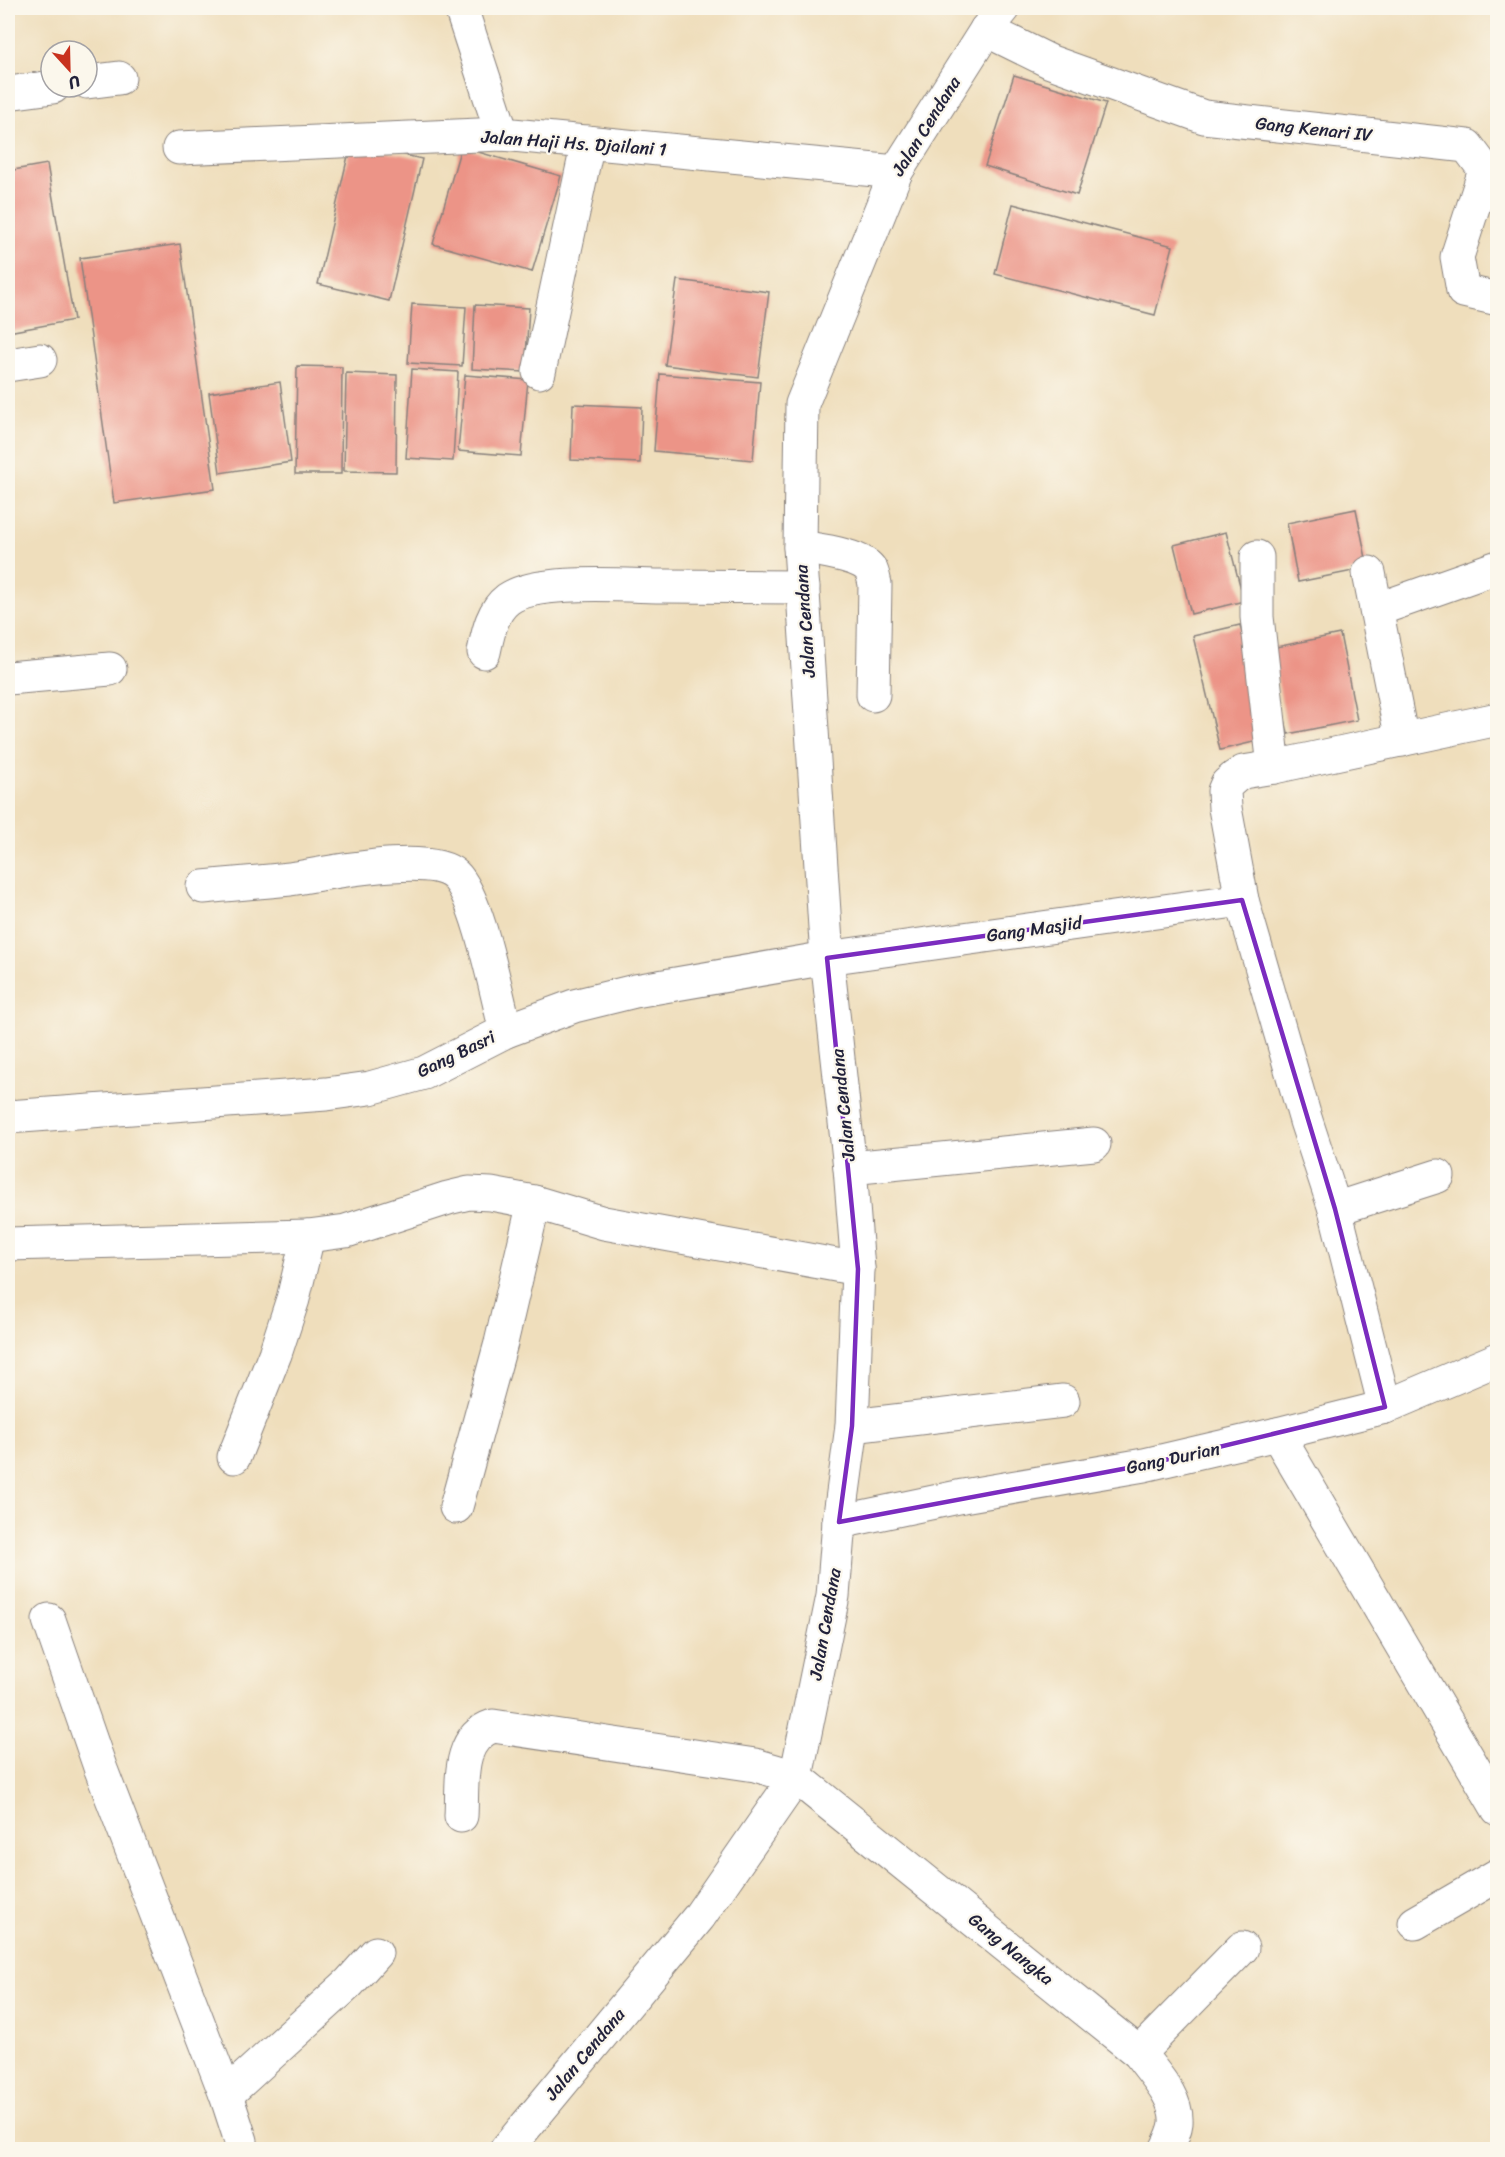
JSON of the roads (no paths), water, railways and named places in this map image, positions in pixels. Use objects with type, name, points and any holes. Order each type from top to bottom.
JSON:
[{"type":"street","points":[[461,8],[502,134]]},
{"type":"street","name":"Jalan Cendana","points":[[506,2150],[699,1917],[796,1777],[833,1596],[839,1522],[852,1426],[858,1269],[850,1168],[827,958],[800,547],[802,404],[896,172],[995,19]]},
{"type":"street","name":"Gang Kenari IV","points":[[995,19],[1051,62],[1204,117],[1467,146],[1485,170],[1457,257],[1463,291],[1497,299]]},
{"type":"street","points":[[99,80],[119,78]]},
{"type":"street","points":[[8,93],[39,89]]},
{"type":"street","name":"Jalan Haji Hs. Djailani 1","points":[[179,148],[502,134],[896,172]]},
{"type":"street","points":[[539,372],[588,142]]},
{"type":"street","points":[[8,365],[40,360]]},
{"type":"street","points":[[800,547],[833,552],[863,562],[871,570],[875,584],[873,695]]},
{"type":"street","points":[[1257,557],[1257,617],[1274,767]]},
{"type":"street","points":[[1376,610],[1497,567]]},
{"type":"street","points":[[1369,573],[1402,740]]},
{"type":"street","points":[[484,652],[489,629],[498,609],[508,599],[522,591],[573,585],[803,587]]},
{"type":"street","points":[[8,678],[110,669]]},
{"type":"street","points":[[1385,1407],[1335,1209],[1306,1121],[1242,900],[1224,791],[1227,784],[1243,772],[1497,719]]},
{"type":"street","points":[[203,887],[289,879],[364,867],[427,864],[444,867],[456,875],[466,888],[482,935],[506,1031]]},
{"type":"street","name":"Gang Masjid","points":[[827,958],[1242,900]]},
{"type":"street","name":"Gang Basri","points":[[8,1117],[326,1094],[370,1088],[424,1073],[506,1031],[574,1006],[635,991],[827,958]]},
{"type":"street","points":[[850,1168],[1094,1144]]},
{"type":"street","points":[[1335,1209],[1438,1176]]},
{"type":"street","points":[[8,1244],[308,1236],[346,1231],[448,1197],[469,1193],[491,1194],[534,1203],[604,1223],[858,1269]]},
{"type":"street","points":[[456,1507],[501,1343],[534,1203]]},
{"type":"street","points":[[234,1457],[275,1354],[293,1299],[308,1236]]},
{"type":"street","name":"Gang Durian","points":[[839,1522],[963,1496],[1144,1465],[1277,1434],[1385,1407],[1497,1359]]},
{"type":"street","points":[[852,1426],[1063,1401]]},
{"type":"street","points":[[1277,1434],[1497,1809]]},
{"type":"street","points":[[49,1620],[100,1767],[226,2095],[241,2141],[241,2150]]},
{"type":"street","points":[[461,1816],[466,1753],[472,1739],[482,1730],[493,1726],[755,1765],[796,1777]]},
{"type":"street","name":"Gang Nangka","points":[[796,1777],[1139,2053],[1167,2093],[1174,2109],[1176,2126],[1166,2150]]},
{"type":"street","points":[[1415,1923],[1497,1875]]},
{"type":"street","points":[[1139,2053],[1242,1948]]},
{"type":"street","points":[[226,2095],[332,1999],[376,1953]]}]
